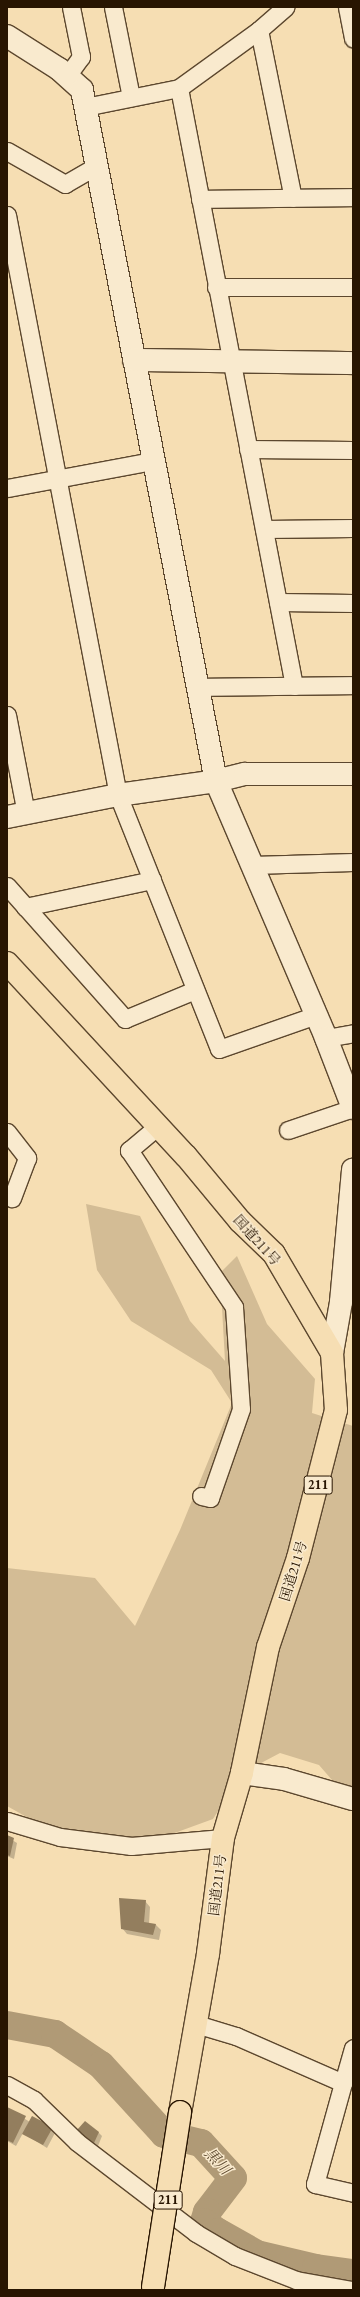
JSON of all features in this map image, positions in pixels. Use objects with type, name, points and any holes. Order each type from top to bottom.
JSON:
[{"type":"highway","name":"国道211号","points":[[7,963],[158,1126],[240,1221],[274,1254],[332,1353],[336,1410],[298,1558],[268,1647],[242,1773],[224,1838],[208,1954],[180,2112],[153,2288]]},
{"type":"street","points":[[67,76],[81,58],[71,7]]},
{"type":"street","points":[[113,7],[131,97]]},
{"type":"street","points":[[85,107],[179,88],[260,30],[284,7]]},
{"type":"street","points":[[347,7],[353,38]]},
{"type":"street","points":[[260,30],[293,198]]},
{"type":"street","points":[[7,36],[67,76],[82,90],[216,781],[326,1038],[353,1108],[288,1130]]},
{"type":"street","points":[[179,88],[230,362],[294,686]]},
{"type":"street","points":[[7,151],[65,184],[96,166]]},
{"type":"street","points":[[200,199],[353,197]]},
{"type":"street","points":[[7,215],[56,479],[118,795],[219,1049],[316,1016]]},
{"type":"street","points":[[216,287],[353,287]]},
{"type":"street","points":[[134,360],[353,363]]},
{"type":"street","points":[[248,449],[353,450]]},
{"type":"street","points":[[7,488],[153,461]]},
{"type":"street","points":[[264,529],[353,528]]},
{"type":"street","points":[[278,602],[353,603]]},
{"type":"street","points":[[198,687],[353,685]]},
{"type":"street","points":[[7,715],[17,815],[118,795],[216,781],[245,774],[353,774]]},
{"type":"street","points":[[252,865],[353,862]]},
{"type":"street","points":[[25,906],[152,880]]},
{"type":"street","points":[[7,886],[125,1019],[195,990]]},
{"type":"street","points":[[326,1038],[353,1033]]},
{"type":"street","points":[[158,1126],[129,1150],[234,1307],[241,1410],[210,1498],[201,1496]]},
{"type":"street","points":[[7,1132],[27,1158],[12,1198]]},
{"type":"street","points":[[332,1353],[341,1302],[353,1170]]},
{"type":"street","points":[[242,1773],[284,1779],[353,1799]]},
{"type":"street","points":[[7,1821],[60,1837],[131,1846],[224,1838]]},
{"type":"street","points":[[196,2024],[236,2036],[343,2083]]},
{"type":"street","points":[[353,2048],[314,2184],[353,2193]]},
{"type":"street","points":[[7,2085],[34,2100],[77,2142],[196,2234],[235,2256],[296,2280],[352,2290]]},
{"type":"shaded area","points":[[86,1204],[140,1216],[190,1321],[225,1361],[220,1273],[237,1256],[267,1324],[315,1379],[312,1413],[353,1426],[353,1800],[345,1795],[319,1765],[280,1753],[242,1773],[213,1819],[128,1850],[41,1825],[7,1806],[7,1568],[95,1578],[135,1626],[180,1530],[232,1403],[211,1370],[131,1321],[97,1270]]},
{"type":"building","points":[[7,1835],[14,1838],[10,1856],[7,1855]]},
{"type":"building","points":[[119,1898],[146,1900],[144,1922],[156,1924],[153,1935],[121,1929]]},
{"type":"building","points":[[7,2107],[26,2116],[13,2143],[7,2140]]},
{"type":"building","points":[[32,2116],[53,2127],[43,2145],[22,2134]]},
{"type":"building","points":[[85,2121],[99,2132],[94,2143],[77,2130]]},
{"type":"waterway","name":"黒川","points":[[7,2025],[55,2034],[101,2065],[164,2134],[201,2143],[233,2178],[207,2212],[204,2222],[218,2232],[257,2254],[316,2268],[353,2273]]}]
